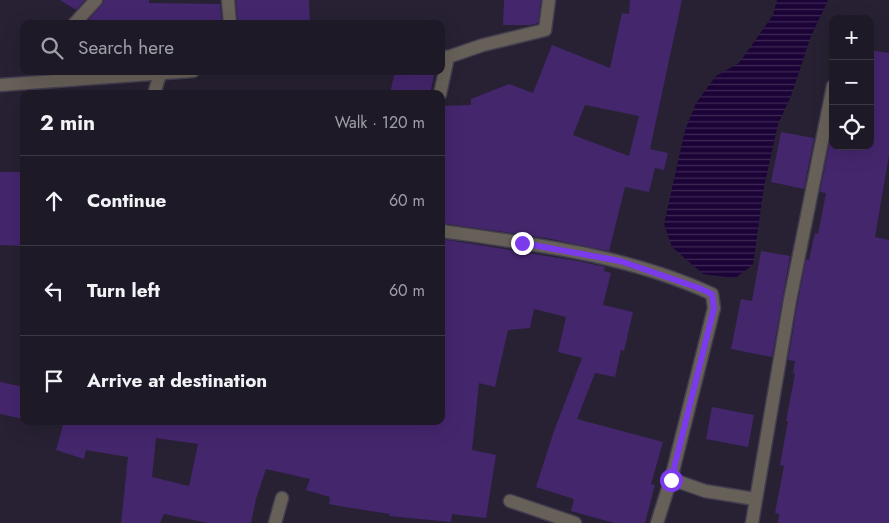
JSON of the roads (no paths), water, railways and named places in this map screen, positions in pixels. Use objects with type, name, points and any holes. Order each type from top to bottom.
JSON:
[{"type":"street","points":[[78,20],[96,0]]},
{"type":"street","points":[[228,0],[230,20]]},
{"type":"street","points":[[445,58],[483,45],[545,30],[549,0]]},
{"type":"street","points":[[20,84],[28,75]]},
{"type":"street","points":[[0,86],[146,75]]},
{"type":"street","points":[[155,90],[160,75]]},
{"type":"street","points":[[440,90],[442,75]]},
{"type":"street","points":[[752,523],[790,300],[829,105]]},
{"type":"street","points":[[445,231],[620,261],[712,294],[714,308],[671,480],[657,523]]},
{"type":"street","points":[[671,480],[705,491],[755,499]]},
{"type":"street","points":[[275,523],[282,498]]},
{"type":"street","points":[[510,501],[575,523]]}]
